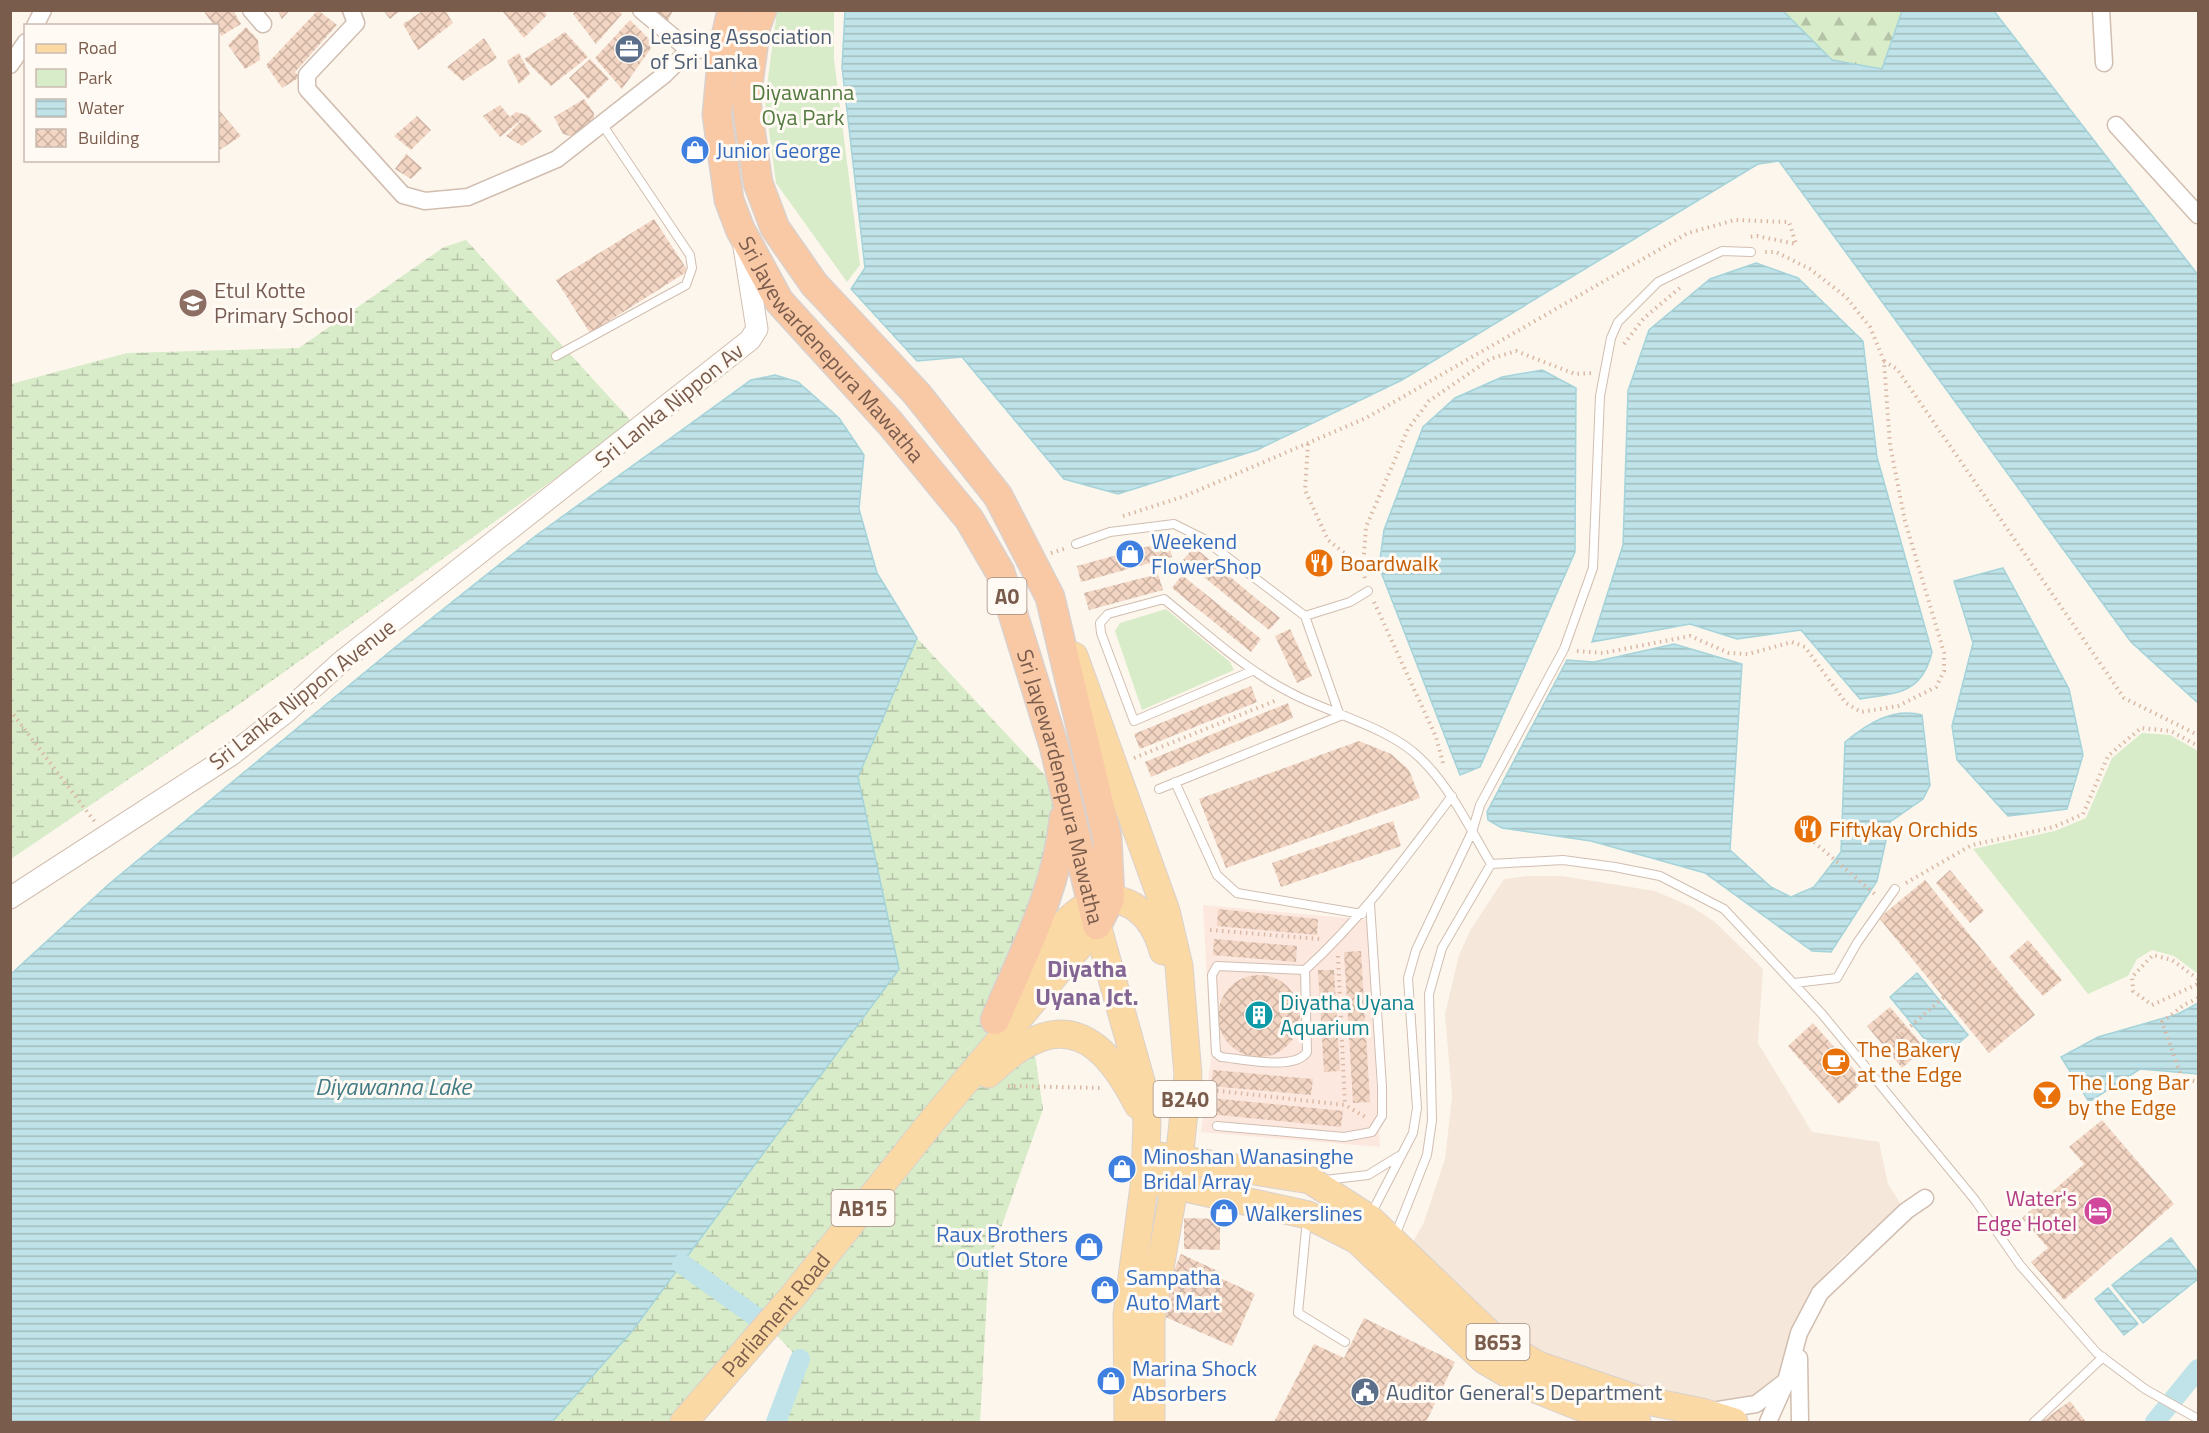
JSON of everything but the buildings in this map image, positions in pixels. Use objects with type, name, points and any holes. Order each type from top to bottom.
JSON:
[{"type":"highway","name":"Sri Jayewardenepura Mawatha","points":[[732,10],[723,49],[717,115],[729,200],[740,229],[788,313],[890,423],[969,519],[1000,572],[1054,746],[1065,798],[1100,908]]},
{"type":"highway","name":"Sri Jayewardenepura Mawatha","points":[[762,10],[756,26],[746,100],[758,183],[775,228],[814,284],[916,394],[998,496],[1033,560],[1050,597],[1107,837],[1100,908]]},
{"type":"highway","points":[[995,1020],[1042,910],[1056,871],[1065,798]]},
{"type":"main road","points":[[1050,597],[1077,662],[1166,911],[1179,966],[1186,1037]]},
{"type":"main road","points":[[1100,908],[1123,900],[1144,913],[1159,937],[1186,1037]]},
{"type":"main road","name":"Parliament Road","points":[[933,1120],[995,1020],[1067,920],[1100,908]]},
{"type":"main road","name":"Parliament Road","points":[[684,1422],[794,1296],[1100,908]]},
{"type":"main road","name":"B240","points":[[1100,908],[1142,1085],[1147,1122],[1146,1167],[1127,1315],[1128,1422]]},
{"type":"main road","points":[[933,1120],[1017,1050],[1033,1041],[1056,1033],[1081,1037],[1107,1055],[1130,1089],[1147,1122]]},
{"type":"main road","name":"B240","points":[[1151,1422],[1151,1319],[1177,1173],[1188,1075],[1186,1037]]},
{"type":"main road","points":[[1146,1167],[1177,1173]]},
{"type":"main road","name":"B653","points":[[1177,1173],[1308,1215],[1363,1229]]},
{"type":"main road","name":"B653","points":[[1177,1173],[1310,1180],[1387,1251],[1484,1360],[1528,1386],[1593,1412],[1635,1414],[1702,1412],[1734,1422]]},
{"type":"street","points":[[36,24],[44,10]]},
{"type":"street","points":[[251,10],[263,24]]},
{"type":"street","points":[[351,10],[356,23],[307,75],[307,89],[403,195],[425,201],[468,197],[557,159],[663,75],[689,50]]},
{"type":"street","points":[[641,10],[689,50],[723,49]]},
{"type":"street","points":[[2101,10],[2104,63]]},
{"type":"street","points":[[10,65],[24,45]]},
{"type":"street","points":[[2116,125],[2199,215]]},
{"type":"street","name":"Sri Lanka Nippon Av","points":[[583,475],[750,340],[758,329],[740,229]]},
{"type":"street","name":"Sri Lanka Nippon Avenue","points":[[10,898],[231,754],[285,713],[341,662],[583,475]]},
{"type":"street","points":[[1768,1422],[1786,1382],[1799,1333],[1820,1293],[1906,1211],[1925,1198]]},
{"type":"street","points":[[1799,1333],[1800,1422]]},
{"type":"street","points":[[1702,1412],[1755,1404],[1786,1382]]},
{"type":"lane","points":[[556,356],[686,285],[692,268],[690,255],[602,124]]},
{"type":"lane","points":[[1363,1229],[1413,1133],[1417,1108],[1408,978],[1416,950],[1472,832],[1480,805],[1564,649],[1593,568],[1600,396],[1611,338],[1618,322],[1658,282],[1722,251],[1751,252]]},
{"type":"lane","points":[[1076,544],[1110,532],[1174,524],[1202,538],[1305,616],[1340,716]]},
{"type":"lane","points":[[1305,616],[1350,602],[1368,591]]},
{"type":"lane","points":[[1252,671],[1134,721],[1101,633],[1100,623],[1108,614],[1164,598],[1252,671],[1292,694],[1382,734],[1419,756],[1452,796],[1491,864]]},
{"type":"lane","points":[[1159,789],[1340,716]]},
{"type":"lane","points":[[1175,782],[1217,875],[1237,893],[1362,914]]},
{"type":"lane","points":[[1305,970],[1217,966],[1212,975],[1216,1053],[1221,1057],[1291,1063],[1303,1059],[1307,1052],[1305,970],[1362,914],[1452,796]]},
{"type":"lane","points":[[1491,864],[1563,860],[1660,876],[1724,909],[1795,983],[1975,1200],[2020,1265],[2103,1358],[2145,1389],[2199,1419]]},
{"type":"lane","points":[[1387,1251],[1427,1155],[1432,1120],[1429,994],[1442,948],[1491,864]]},
{"type":"lane","points":[[1795,983],[1837,978],[1857,943],[1895,890]]},
{"type":"lane","points":[[1217,1126],[1344,1137],[1372,1132],[1382,1116],[1382,1088],[1370,904]]},
{"type":"lane","points":[[1310,1180],[1368,1175],[1400,1156]]},
{"type":"lane","points":[[1308,1215],[1298,1313],[1345,1342]]},
{"type":"lane","points":[[2034,1422],[2103,1358]]},
{"type":"path","points":[[1118,517],[1185,496],[1366,417],[1688,233],[1735,220],[1789,222],[1796,244],[1757,236],[1737,239]]},
{"type":"path","points":[[1564,649],[1603,653],[1690,636],[1729,652],[1748,654],[1792,642],[1805,647],[1846,704],[1861,712],[1898,706],[1936,687],[1944,671],[1944,653],[1905,520],[1890,445],[1884,361],[1870,327],[1846,297],[1810,269],[1776,252],[1751,252]]},
{"type":"path","points":[[1621,353],[1624,345],[1644,318],[1686,284]]},
{"type":"path","points":[[1452,796],[1436,737],[1368,591],[1363,568],[1366,527],[1408,429],[1429,401],[1490,359],[1516,351],[1575,374],[1593,373]]},
{"type":"path","points":[[1884,361],[1897,369],[2124,698],[2199,735]]},
{"type":"path","points":[[1593,385],[1596,362]]},
{"type":"path","points":[[1308,444],[1305,490],[1328,540],[1363,568]]},
{"type":"path","points":[[1049,554],[1076,544]]},
{"type":"path","points":[[1138,756],[1292,694]]},
{"type":"path","points":[[10,710],[105,835]]},
{"type":"path","points":[[1895,890],[1972,845],[2054,827],[2083,814],[2108,756],[2141,728],[2171,731],[2199,746]]},
{"type":"path","points":[[1814,842],[1874,894]]},
{"type":"path","points":[[2199,979],[2172,960],[2153,955],[2132,977],[2133,991],[2152,1005],[2199,984]]},
{"type":"path","points":[[1897,1038],[1944,997]]},
{"type":"path","points":[[2199,998],[2184,1005],[2162,1023],[2182,1078],[2199,1082]]},
{"type":"path","points":[[975,1085],[1130,1089]]},
{"type":"path","points":[[1211,1090],[1345,1105],[1376,1124]]},
{"type":"shaded area","points":[[1527,876],[1562,876],[1655,891],[1692,907],[1715,922],[1763,969],[1758,1043],[1812,1132],[1879,1142],[1888,1184],[1902,1206],[1843,1256],[1814,1288],[1780,1378],[1754,1397],[1712,1404],[1639,1388],[1573,1368],[1503,1332],[1412,1244],[1424,1222],[1445,1159],[1452,1097],[1445,1014],[1459,955],[1471,929],[1504,879]]},
{"type":"shaded area","points":[[1203,905],[1368,920],[1380,1147],[1201,1132],[1211,1059]]},
{"type":"green space","name":"Diyawanna Oya Park","points":[[777,11],[834,11],[834,59],[860,265],[847,282],[776,183],[765,101]]},
{"type":"green space","points":[[1783,11],[1902,11],[1882,69],[1832,60]]},
{"type":"green space","points":[[466,240],[633,423],[238,705],[11,859],[11,384],[127,353],[299,348],[444,247]]},
{"type":"green space","points":[[1166,609],[1230,662],[1234,670],[1142,710],[1115,631],[1120,623]]},
{"type":"green space","points":[[917,638],[1066,798],[995,1020],[934,1117],[1033,1041],[1043,1109],[989,1262],[980,1422],[776,1422],[800,1360],[767,1325],[684,1422],[552,1422],[633,1330],[899,969],[858,777]]},
{"type":"green space","points":[[2142,733],[2170,735],[2198,751],[2198,974],[2174,956],[2152,950],[2137,959],[2128,976],[2088,994],[1973,849],[2055,831],[2086,818],[2112,758]]},
{"type":"water","points":[[845,11],[1783,11],[1832,60],[1882,69],[1902,11],[1994,11],[2198,275],[2198,703],[2131,642],[1779,161],[1758,164],[1402,380],[1257,450],[1118,494],[1064,479],[962,357],[917,361],[851,289],[865,268],[842,67]]},
{"type":"water","points":[[1756,263],[1798,278],[1863,341],[1877,457],[1932,652],[1928,666],[1915,684],[1896,693],[1860,699],[1801,630],[1737,639],[1690,624],[1592,642],[1623,545],[1628,391],[1649,330],[1710,279]]},
{"type":"water","points":[[1542,370],[1576,388],[1575,552],[1480,767],[1460,775],[1379,567],[1384,530],[1423,427],[1455,398],[1502,377]]},
{"type":"water","name":"Diyawanna Lake","points":[[775,375],[798,382],[839,418],[864,455],[859,509],[877,573],[917,638],[858,777],[899,969],[633,1330],[552,1422],[11,1422],[11,974],[109,884],[393,649],[534,537],[751,380]]},
{"type":"water","points":[[2003,568],[2069,689],[2083,755],[2067,809],[2008,816],[1957,760],[1952,726],[1973,643],[1954,581]]},
{"type":"water","points":[[1674,644],[1742,664],[1730,850],[1771,887],[1791,897],[1814,887],[1841,852],[1845,742],[1871,723],[1891,715],[1911,713],[1922,715],[1930,785],[1923,799],[1890,822],[1877,881],[1831,952],[1812,951],[1705,873],[1591,841],[1502,828],[1488,820],[1487,812],[1567,660],[1594,662]]},
{"type":"water","points":[[1917,973],[1968,1035],[1941,1059],[1890,997]]},
{"type":"water","points":[[2198,1003],[2198,1074],[2140,1069],[2089,1102],[2061,1057],[2098,1037],[2178,1014]]},
{"type":"water","points":[[2171,1238],[2198,1273],[2198,1279],[2143,1323],[2112,1285]]},
{"type":"water","points":[[2108,1288],[2138,1324],[2124,1335],[2095,1299]]},
{"type":"waterway","points":[[682,1264],[766,1324]]},
{"type":"waterway","points":[[776,1422],[800,1359]]},
{"type":"waterway","points":[[2155,1422],[2198,1369]]},
{"type":"place","name":"Leasing Association of Sri Lanka","points":[[629,49]]},
{"type":"place","name":"Junior George","points":[[695,150]]},
{"type":"place","name":"Etul Kotte Primary School","points":[[193,303]]},
{"type":"place","name":"Weekend FlowerShop","points":[[1130,554]]},
{"type":"place","name":"Boardwalk","points":[[1319,563]]},
{"type":"place","name":"Fiftykay Orchids","points":[[1808,829]]},
{"type":"place","name":"Diyatha Uyana Aquarium","points":[[1259,1015]]},
{"type":"place","name":"The Bakery at the Edge","points":[[1836,1062]]},
{"type":"place","name":"The Long Bar by the Edge","points":[[2047,1095]]},
{"type":"place","name":"Minoshan Wanasinghe Bridal Array","points":[[1122,1169]]},
{"type":"place","name":"Water's Edge Hotel","points":[[2098,1211]]},
{"type":"place","name":"Walkerslines","points":[[1224,1213]]},
{"type":"place","name":"Raux Brothers Outlet Store","points":[[1089,1247]]},
{"type":"place","name":"Sampatha Auto Mart","points":[[1105,1290]]},
{"type":"place","name":"Marina Shock Absorbers","points":[[1111,1381]]},
{"type":"place","name":"Auditor General's Department","points":[[1365,1392]]},
{"type":"district","name":"Diyatha Uyana Jct.","points":[[1087,982]]}]
